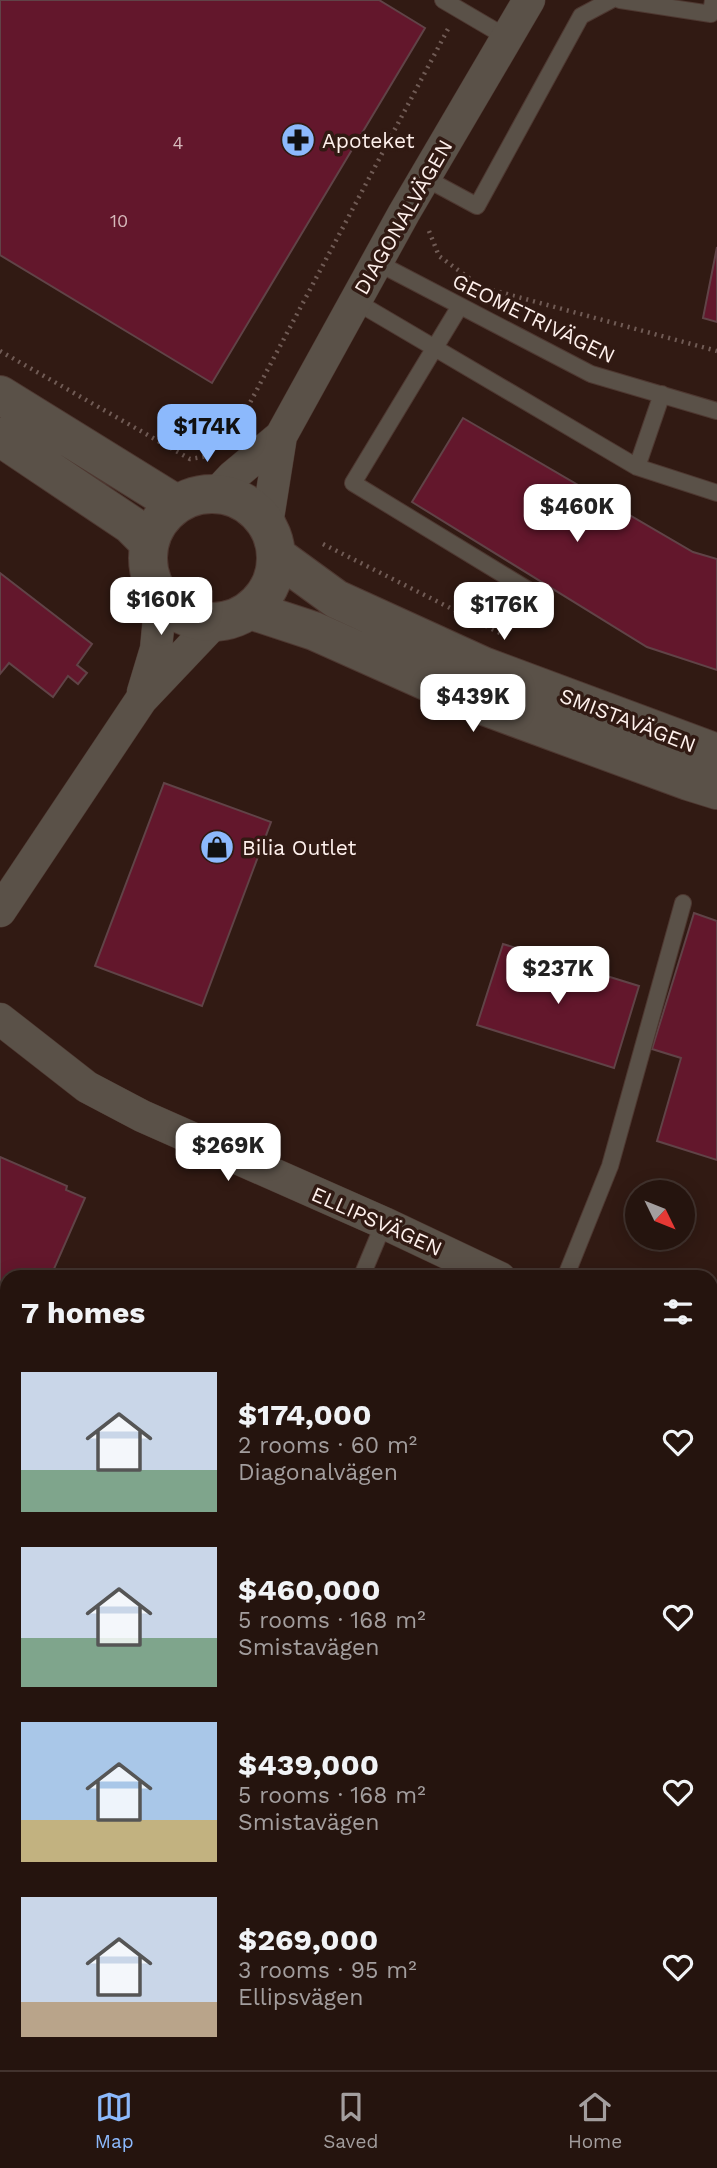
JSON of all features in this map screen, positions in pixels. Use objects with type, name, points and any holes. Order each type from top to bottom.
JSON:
[{"type":"street","name":"DIAGONALVÄGEN","points":[[272,540],[281,436],[404,213],[528,0]]},
{"type":"street","points":[[0,395],[176,504]]},
{"type":"street","name":"DIAGONALVÄGEN","points":[[217,493],[235,459],[281,436]]},
{"type":"street","points":[[0,437],[131,524],[149,543]]},
{"type":"street","points":[[217,493],[244,501],[272,540],[273,580],[262,598],[250,610],[231,620],[214,623],[182,615],[161,597],[149,574],[149,543],[158,522],[176,504],[195,495],[217,493]]},
{"type":"street","name":"SMISTAVÄGEN","points":[[272,540],[335,599],[483,666],[717,753]]},
{"type":"street","points":[[141,700],[156,649],[161,597]]},
{"type":"street","name":"SMISTAVÄGEN","points":[[250,610],[314,631],[473,702],[717,790]]},
{"type":"street","points":[[0,911],[141,700],[214,623]]},
{"type":"street","name":"ELLIPSVÄGEN","points":[[0,1019],[53,1062],[98,1093],[142,1116],[483,1270]]},
{"type":"lane","points":[[443,0],[506,37]]},
{"type":"lane","points":[[425,178],[477,206],[581,16],[611,0]]},
{"type":"lane","points":[[620,0],[711,14],[713,0]]},
{"type":"lane","name":"GEOMETRIVÄGEN","points":[[378,263],[592,374],[717,411]]},
{"type":"lane","points":[[355,301],[637,467],[717,493]]},
{"type":"lane","points":[[460,306],[353,483],[535,594]]},
{"type":"lane","points":[[637,467],[662,394]]},
{"type":"lane","points":[[568,1270],[610,1166],[683,903]]},
{"type":"lane","points":[[364,1270],[384,1223]]},
{"type":"path","points":[[0,351],[190,459],[235,459],[459,9]]},
{"type":"path","points":[[404,213],[426,224],[439,256],[481,287],[717,351]]},
{"type":"path","points":[[314,539],[508,636]]},
{"type":"building","points":[[0,0],[379,0],[425,28],[212,383],[0,255]]},
{"type":"building","points":[[717,247],[717,322],[703,318]]},
{"type":"building","points":[[463,418],[693,552],[717,559],[717,670],[647,647],[412,502]]},
{"type":"building","points":[[0,573],[92,644],[77,665],[87,673],[78,684],[68,676],[53,697],[9,663],[0,674]]},
{"type":"building","points":[[164,783],[271,822],[202,1006],[95,966]]},
{"type":"building","points":[[694,913],[717,921],[717,1160],[657,1141],[681,1058],[652,1049]]},
{"type":"building","points":[[503,944],[639,986],[614,1068],[477,1025]]},
{"type":"building","points":[[0,1157],[67,1186],[66,1190],[85,1198],[54,1270],[0,1270]]},
{"type":"place","name":"Apoteket","points":[[298,140]]},
{"type":"place","name":"Bilia Outlet","points":[[217,847]]}]
